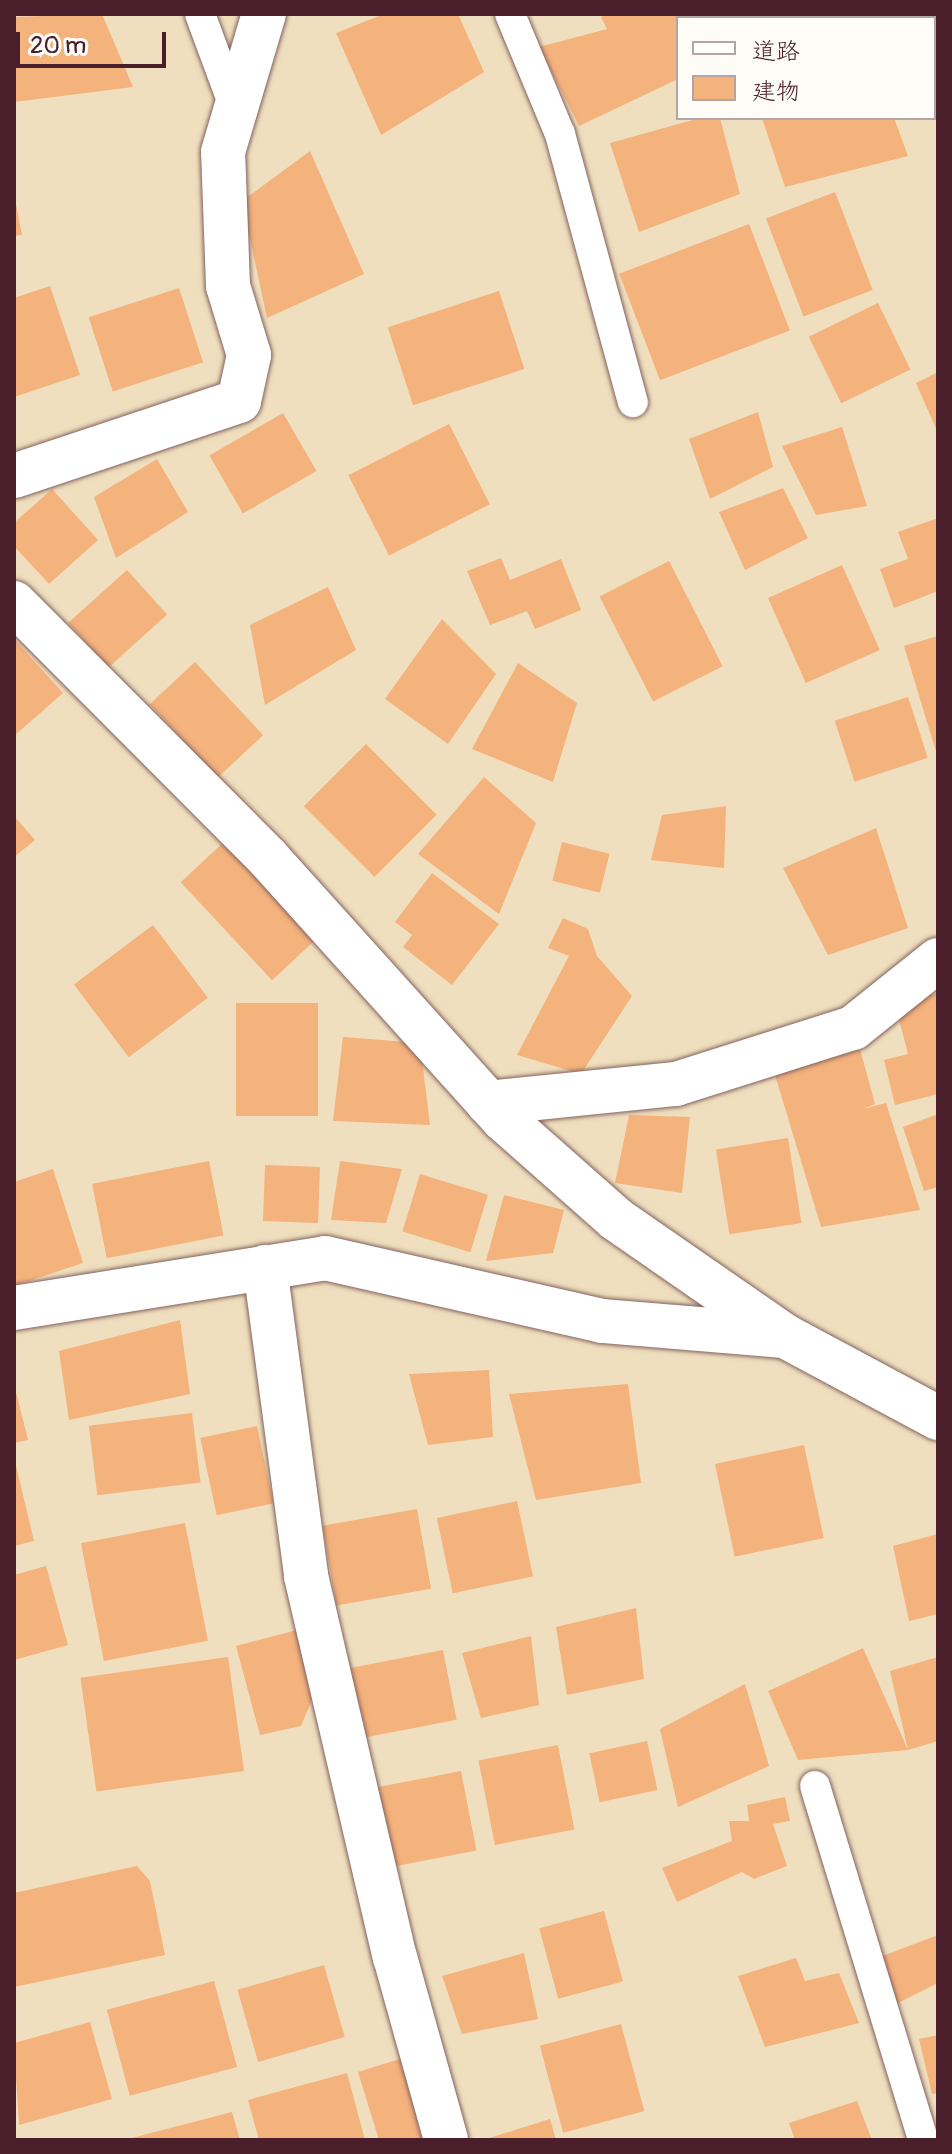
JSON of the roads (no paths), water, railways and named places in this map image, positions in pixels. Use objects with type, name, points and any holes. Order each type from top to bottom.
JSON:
[{"type":"street","points":[[14,476],[239,401],[249,355],[228,286],[223,152],[234,106],[264,14]]},
{"type":"street","points":[[14,603],[268,858],[488,1103],[616,1219],[785,1336],[938,1418]]},
{"type":"street","points":[[488,1103],[676,1084],[838,1033],[938,960]]},
{"type":"street","points":[[14,1308],[325,1258],[602,1321],[785,1336]]},
{"type":"street","points":[[265,1267],[306,1576],[446,2140]]},
{"type":"lane","points":[[200,14],[234,106]]},
{"type":"lane","points":[[510,14],[560,134],[633,402]]},
{"type":"lane","points":[[815,1786],[923,2140]]}]
